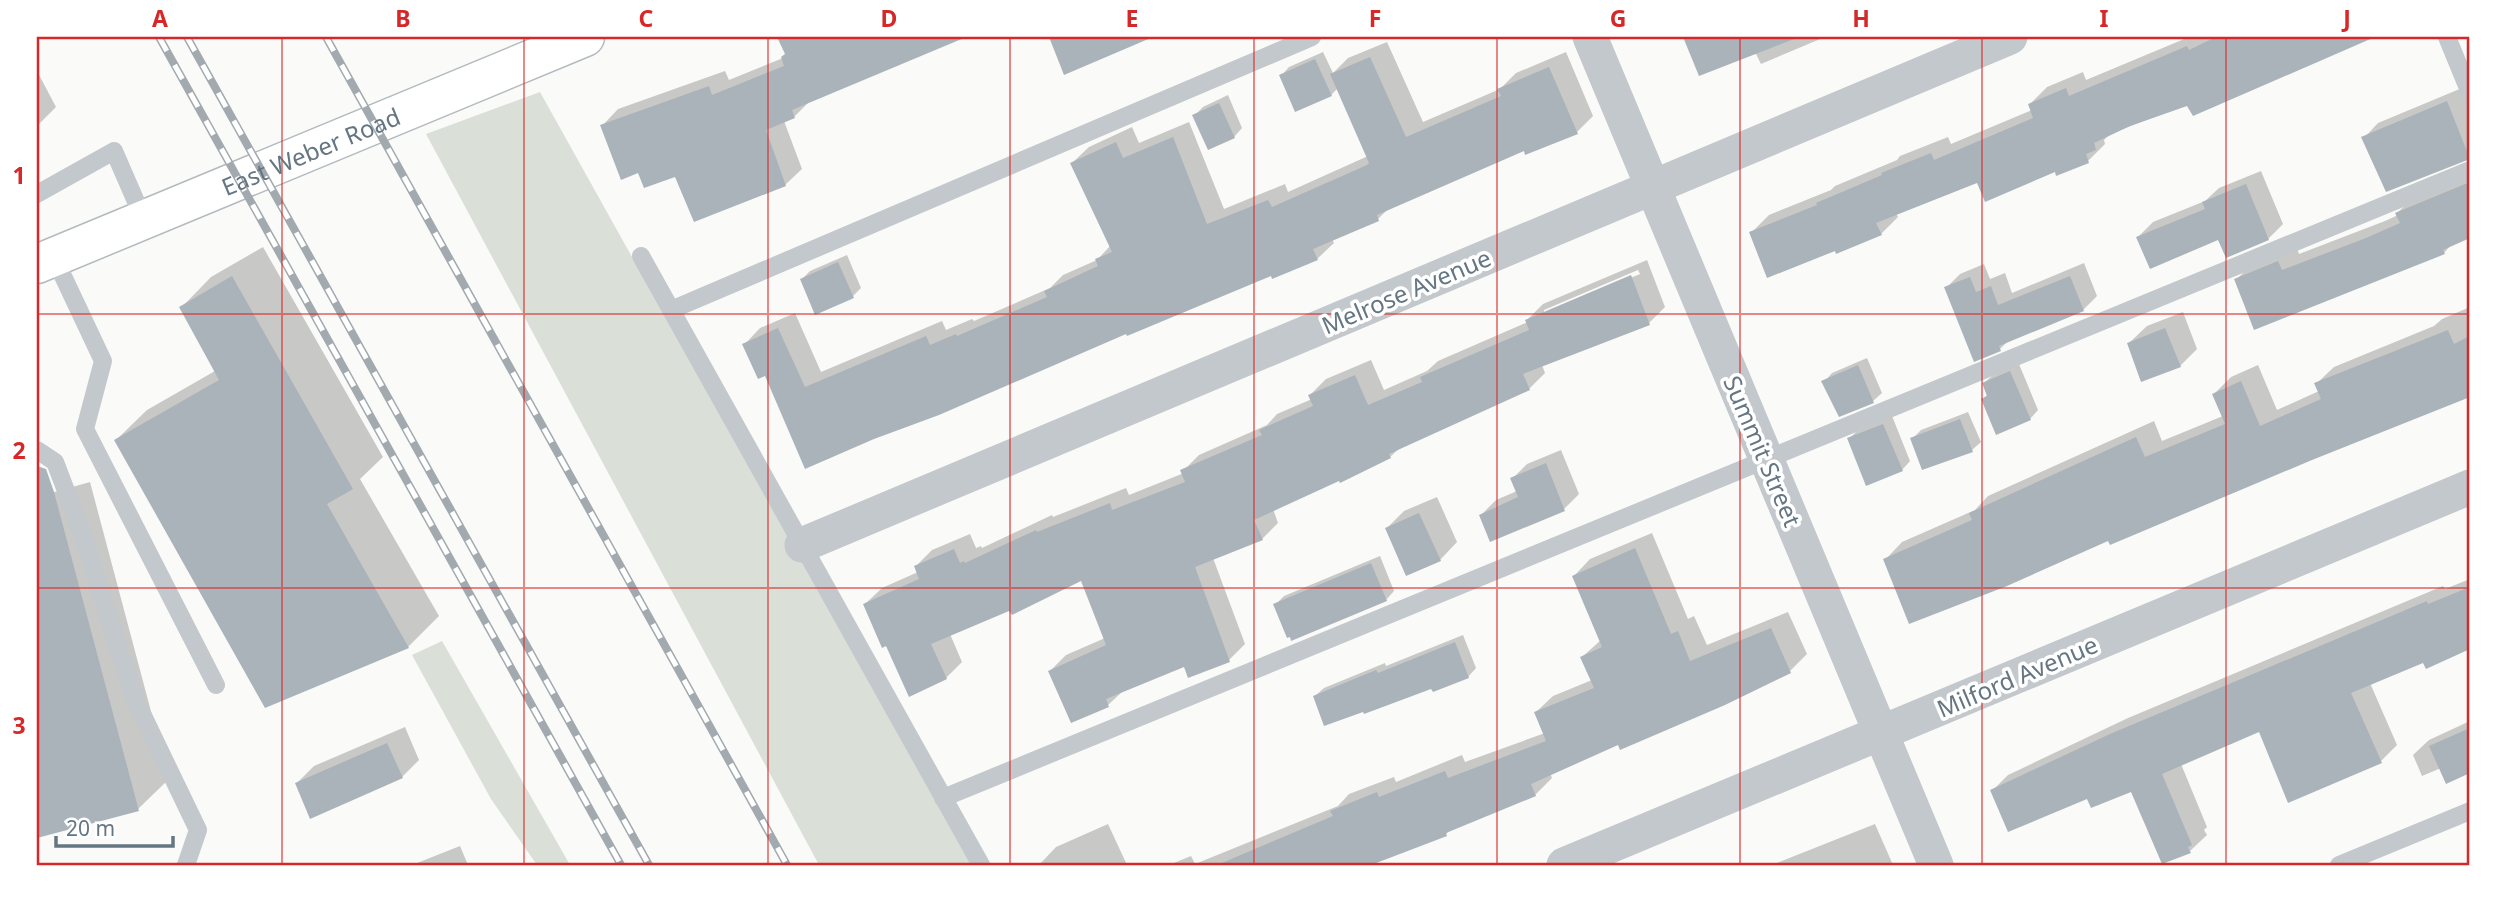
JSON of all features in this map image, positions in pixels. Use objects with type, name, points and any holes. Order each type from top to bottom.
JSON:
[{"type":"street","name":"East Weber Road","points":[[45,260],[144,220],[527,54],[585,37]]},
{"type":"street","name":"Summit Street","points":[[1590,37],[1936,865]]},
{"type":"street","name":"Melrose Avenue","points":[[802,545],[2010,37]]},
{"type":"street","name":"Milford Avenue","points":[[1564,865],[2470,486]]},
{"type":"lane","points":[[671,310],[1312,37]]},
{"type":"lane","points":[[2447,37],[2470,93]]},
{"type":"lane","points":[[37,194],[114,151],[144,220]]},
{"type":"lane","points":[[943,798],[2470,170]]},
{"type":"lane","points":[[640,256],[981,865]]},
{"type":"lane","points":[[45,260],[103,361],[85,429],[216,685]]},
{"type":"lane","points":[[37,450],[55,462],[83,535],[134,697],[198,830],[186,865]]},
{"type":"lane","points":[[2339,865],[2470,811]]},
{"type":"shaded area","points":[[540,92],[971,865],[819,865],[426,134]]},
{"type":"shaded area","points":[[442,641],[570,865],[537,865],[491,799],[412,655]]},
{"type":"building","points":[[777,37],[964,38],[792,110],[795,118],[766,130],[786,186],[694,222],[675,177],[644,188],[638,173],[621,180],[600,125],[709,86],[712,95],[784,66],[781,57],[785,54]]},
{"type":"building","points":[[1049,37],[1153,37],[1064,75]]},
{"type":"building","points":[[1683,37],[1794,37],[1794,39],[1699,76]]},
{"type":"building","points":[[2216,37],[2375,37],[2193,116],[2187,106],[2130,126],[2094,143],[2096,150],[2086,154],[2089,163],[2056,176],[2055,172],[1985,202],[1977,183],[1876,223],[1882,235],[1767,278],[1749,232],[1817,205],[1816,203],[1882,175],[1881,173],[1931,153],[1934,160],[2033,118],[2028,104],[2066,88],[2069,96],[2187,46],[2189,50]]},
{"type":"building","points":[[1370,57],[1406,137],[1501,96],[1497,89],[1549,67],[1578,134],[1525,155],[1524,151],[1377,215],[1379,221],[1313,249],[1318,260],[1272,279],[1271,276],[1127,336],[1126,334],[939,415],[805,469],[765,376],[758,379],[742,344],[778,328],[805,387],[926,336],[930,345],[1047,297],[1044,291],[1098,266],[1095,259],[1112,252],[1070,163],[1116,142],[1123,158],[1173,137],[1207,224],[1268,200],[1272,207],[1367,165],[1369,163],[1330,74]]},
{"type":"building","points":[[1315,59],[1332,96],[1295,112],[1279,75]]},
{"type":"building","points":[[2447,101],[2470,159],[2386,192],[2361,137]]},
{"type":"building","points":[[1219,103],[1235,138],[1208,150],[1192,115]]},
{"type":"building","points":[[2470,182],[2470,238],[2443,250],[2445,254],[2254,330],[2234,279],[2278,261],[2282,270],[2366,238],[2400,223],[2395,213]]},
{"type":"building","points":[[2246,184],[2269,240],[2226,258],[2218,240],[2150,269],[2136,237],[2205,209],[2202,202]]},
{"type":"building","points":[[838,262],[854,298],[815,315],[800,279]]},
{"type":"building","points":[[1631,275],[1650,325],[1523,374],[1530,390],[1389,454],[1391,458],[1340,483],[1339,481],[1254,520],[1263,540],[1195,567],[1230,662],[1188,678],[1184,667],[1106,699],[1109,707],[1071,723],[1048,671],[1106,645],[1081,581],[1012,615],[1009,611],[931,644],[947,679],[909,697],[886,646],[882,648],[863,604],[919,579],[914,566],[954,549],[960,563],[965,563],[1036,530],[1037,532],[1110,503],[1112,510],[1185,482],[1180,470],[1262,435],[1259,430],[1313,406],[1308,395],[1355,375],[1368,405],[1422,382],[1420,377],[1529,330],[1525,320]]},
{"type":"building","points":[[232,276],[353,489],[327,504],[409,648],[265,708],[114,440],[219,380],[179,307]]},
{"type":"building","points":[[2070,276],[2084,311],[1999,346],[2001,351],[1974,362],[1944,287],[1970,277],[1976,292],[1991,286],[1998,305]]},
{"type":"building","points":[[2165,328],[2181,367],[2141,382],[2127,343]]},
{"type":"building","points":[[2448,330],[2454,344],[2470,336],[2470,397],[2110,545],[2108,541],[2007,586],[1909,624],[1883,559],[1972,520],[1969,513],[2136,437],[2145,457],[2225,424],[2212,394],[2241,381],[2260,426],[2321,399],[2314,383]]},
{"type":"building","points":[[1858,365],[1874,403],[1839,417],[1821,381]]},
{"type":"building","points":[[2010,371],[2031,420],[1996,435],[1981,399],[1987,396],[1982,383]]},
{"type":"building","points":[[1960,419],[1973,452],[1922,470],[1910,438]]},
{"type":"building","points":[[1883,424],[1903,471],[1866,486],[1847,438]]},
{"type":"building","points":[[1546,463],[1565,511],[1490,542],[1479,515],[1518,497],[1510,478]]},
{"type":"building","points":[[37,466],[46,469],[54,492],[139,811],[37,838]]},
{"type":"building","points":[[1419,513],[1441,561],[1406,576],[1385,528]]},
{"type":"building","points":[[1635,548],[1671,634],[1678,631],[1690,661],[1771,628],[1791,673],[1620,750],[1618,745],[1531,784],[1536,796],[1446,833],[1447,836],[1371,865],[1217,865],[1333,816],[1330,811],[1377,792],[1379,797],[1445,771],[1448,778],[1546,741],[1534,712],[1594,688],[1580,657],[1602,647],[1572,576]]},
{"type":"building","points":[[1371,563],[1387,601],[1291,641],[1290,637],[1287,638],[1273,604]]},
{"type":"building","points":[[2470,587],[2470,649],[2426,669],[2423,663],[2351,693],[2382,763],[2288,803],[2259,732],[2162,774],[2192,845],[2188,847],[2191,853],[2162,864],[2131,792],[2091,808],[2087,799],[2008,832],[1990,790],[2110,734],[2427,601],[2428,604]]},
{"type":"building","points":[[1455,642],[1469,678],[1324,726],[1313,696]]},
{"type":"building","points":[[2470,728],[2470,773],[2446,784],[2429,746]]},
{"type":"building","points":[[387,743],[403,778],[310,819],[295,783]]},
{"type":"railway","points":[[159,37],[621,865]]},
{"type":"railway","points":[[187,37],[649,865]]},
{"type":"railway","points":[[326,37],[787,865]]}]
